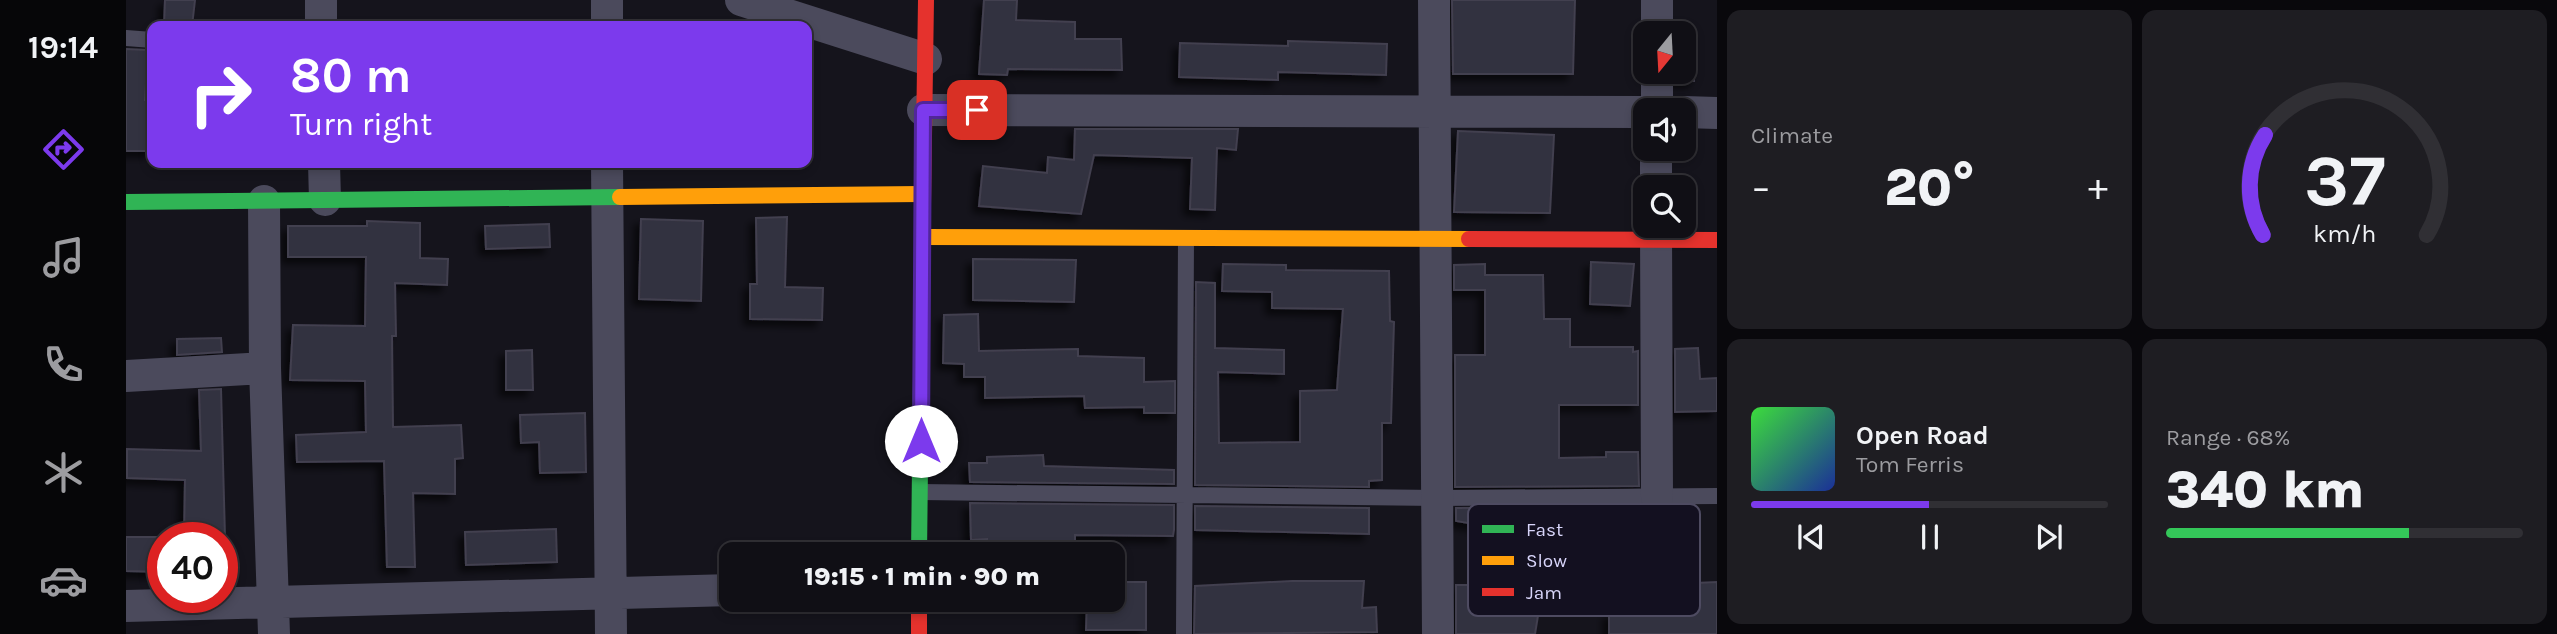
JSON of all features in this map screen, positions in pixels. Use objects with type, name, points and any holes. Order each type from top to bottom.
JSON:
[{"type":"street","points":[[321,0],[321,21]]},
{"type":"street","points":[[607,0],[607,21]]},
{"type":"street","points":[[741,0],[807,21]]},
{"type":"street","points":[[919,542],[926,0]]},
{"type":"street","points":[[1434,0],[1438,634]]},
{"type":"street","points":[[1657,0],[1657,21]]},
{"type":"street","points":[[812,23],[926,59]]},
{"type":"street","points":[[923,110],[1633,112]]},
{"type":"street","points":[[1696,112],[1717,113]]},
{"type":"street","points":[[324,168],[325,200]]},
{"type":"street","points":[[607,168],[611,634]]},
{"type":"street","points":[[126,202],[922,194]]},
{"type":"street","points":[[264,201],[265,368],[274,634]]},
{"type":"street","points":[[922,237],[1435,240],[1633,234]]},
{"type":"street","points":[[1656,238],[1657,497]]},
{"type":"street","points":[[1696,238],[1717,240]]},
{"type":"street","points":[[126,376],[265,368]]},
{"type":"street","points":[[126,606],[719,590]]},
{"type":"street","points":[[919,612],[919,634]]},
{"type":"lane","points":[[126,38],[147,40]]},
{"type":"lane","points":[[1184,634],[1186,239]]},
{"type":"lane","points":[[920,492],[1184,497],[1717,496]]},
{"type":"building","points":[[165,0],[195,0],[193,21],[164,21]]},
{"type":"building","points":[[984,0],[1017,0],[1016,20],[1075,22],[1075,39],[1121,39],[1122,70],[1008,69],[1007,75],[979,74]]},
{"type":"building","points":[[1452,0],[1575,0],[1573,74],[1453,74]]},
{"type":"building","points":[[1288,41],[1387,44],[1386,75],[1278,72],[1278,80],[1179,77],[1180,43],[1288,46]]},
{"type":"building","points":[[126,49],[147,50],[147,151],[126,151]]},
{"type":"building","points":[[1075,129],[1238,129],[1236,150],[1217,148],[1215,210],[1190,209],[1192,158],[1094,155],[1081,214],[979,206],[983,166],[1047,173],[1048,157],[1074,160]]},
{"type":"building","points":[[1458,131],[1554,135],[1550,213],[1454,212]]},
{"type":"building","points":[[787,217],[785,287],[823,288],[822,320],[750,319],[750,284],[757,284],[756,218]]},
{"type":"building","points":[[641,219],[703,221],[701,301],[639,299]]},
{"type":"building","points":[[367,221],[420,223],[420,258],[448,259],[447,285],[395,283],[396,336],[392,336],[393,427],[461,425],[463,458],[455,459],[455,494],[413,493],[415,567],[387,567],[384,461],[297,462],[296,435],[366,432],[365,381],[290,380],[293,325],[365,326],[366,257],[288,257],[288,226],[367,226]]},
{"type":"building","points":[[549,224],[550,247],[486,249],[485,226]]},
{"type":"building","points":[[973,259],[1076,260],[1074,302],[973,300]]},
{"type":"building","points":[[1591,262],[1634,264],[1630,306],[1590,304]]},
{"type":"building","points":[[1223,264],[1286,265],[1286,270],[1389,271],[1390,321],[1394,322],[1391,423],[1382,423],[1382,480],[1369,481],[1369,487],[1195,485],[1196,282],[1215,283],[1215,348],[1284,350],[1284,374],[1218,372],[1219,443],[1300,442],[1300,391],[1337,390],[1343,309],[1272,308],[1272,292],[1222,291]]},
{"type":"building","points":[[1485,264],[1485,275],[1543,275],[1544,319],[1570,319],[1570,347],[1633,347],[1633,352],[1638,351],[1638,405],[1559,405],[1559,458],[1606,457],[1606,452],[1638,452],[1639,486],[1455,487],[1455,355],[1485,355],[1485,290],[1454,290],[1454,265]]},
{"type":"building","points":[[978,314],[979,351],[1078,349],[1078,356],[1144,358],[1144,382],[1175,381],[1175,413],[1144,413],[1144,407],[1085,408],[1084,396],[985,398],[985,377],[964,377],[964,364],[943,363],[944,315]]},
{"type":"building","points":[[221,338],[222,352],[177,355],[177,339]]},
{"type":"building","points":[[1698,348],[1700,379],[1717,378],[1717,411],[1675,412],[1675,349]]},
{"type":"building","points":[[532,350],[533,390],[506,390],[506,351]]},
{"type":"building","points":[[221,389],[225,522],[184,522],[185,480],[127,478],[127,449],[201,451],[199,390]]},
{"type":"building","points":[[585,413],[586,472],[540,473],[539,442],[521,443],[520,415]]},
{"type":"building","points":[[1043,455],[1044,466],[1174,470],[1174,484],[970,482],[969,463],[987,463],[987,457]]},
{"type":"building","points":[[970,503],[1174,505],[1173,536],[1075,535],[1075,541],[971,540]]},
{"type":"building","points":[[1195,506],[1369,508],[1369,534],[1195,530]]},
{"type":"building","points":[[1456,508],[1468,508],[1468,523],[1456,521]]},
{"type":"building","points":[[556,529],[557,562],[466,565],[465,532]]},
{"type":"building","points":[[126,537],[147,537],[147,572],[126,571]]},
{"type":"building","points":[[1292,581],[1364,581],[1362,608],[1376,607],[1377,632],[1194,634],[1195,586]]},
{"type":"building","points":[[1125,582],[1146,582],[1146,630],[1086,630],[1087,612],[1125,612]]},
{"type":"building","points":[[1717,582],[1717,634],[1609,634],[1609,616],[1700,616],[1700,583]]},
{"type":"building","points":[[1456,585],[1468,585],[1468,616],[1538,616],[1535,634],[1456,634]]},
{"type":"traffic: fast","points":[[126,202],[620,197]]},
{"type":"traffic: fast","points":[[919,542],[923,205]]},
{"type":"traffic: slow","points":[[620,197],[922,194]]},
{"type":"traffic: slow","points":[[922,237],[1469,239]]},
{"type":"traffic: jam","points":[[923,205],[926,0]]},
{"type":"traffic: jam","points":[[1469,239],[1717,240]]},
{"type":"traffic: jam","points":[[919,612],[919,634]]},
{"type":"route","points":[[921,441],[923,110],[977,110]]}]
